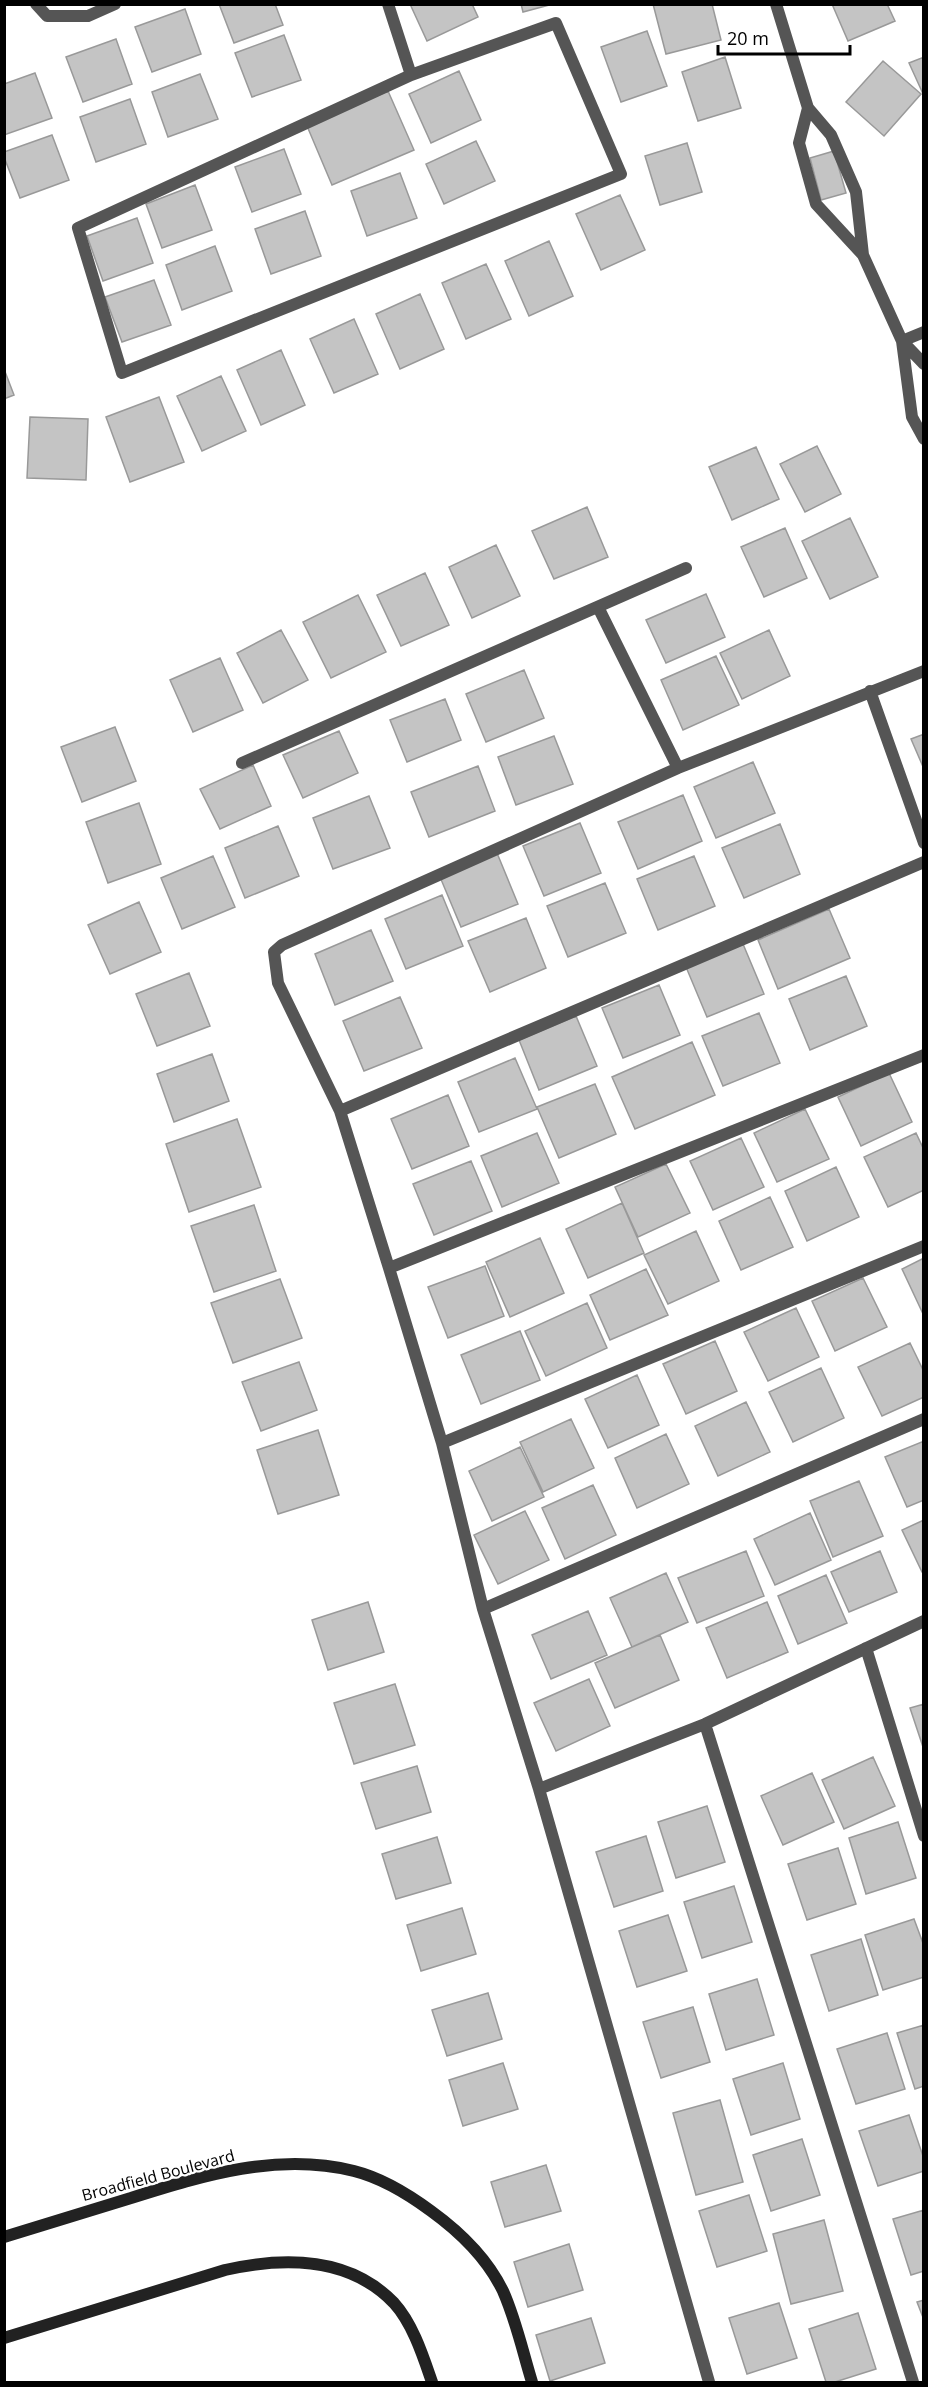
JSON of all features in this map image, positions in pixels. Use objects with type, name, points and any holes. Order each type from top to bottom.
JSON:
[{"type":"street","points":[[36,4],[47,16],[88,16],[115,4]]},
{"type":"street","points":[[388,4],[411,75]]},
{"type":"street","points":[[776,4],[808,108],[831,135],[856,192],[863,255],[902,341],[912,417],[924,439]]},
{"type":"street","points":[[556,23],[621,174],[122,373],[78,228],[411,75],[556,23]]},
{"type":"street","points":[[808,108],[799,143],[816,204],[863,255]]},
{"type":"street","points":[[902,341],[924,332]]},
{"type":"street","points":[[902,341],[924,364]]},
{"type":"street","points":[[242,763],[686,568]]},
{"type":"street","points":[[598,607],[678,768]]},
{"type":"street","points":[[709,2382],[539,1789],[483,1610],[442,1443],[389,1268],[340,1112],[279,983],[274,952],[282,945],[678,768],[924,671]]},
{"type":"street","points":[[870,691],[924,843]]},
{"type":"street","points":[[340,1112],[924,862]]},
{"type":"street","points":[[389,1268],[924,1055]]},
{"type":"street","points":[[442,1443],[924,1246]]},
{"type":"street","points":[[483,1610],[924,1419]]},
{"type":"street","points":[[539,1789],[705,1724],[924,1621]]},
{"type":"street","points":[[866,1648],[924,1836]]},
{"type":"street","points":[[705,1724],[913,2382]]},
{"type":"street","name":"Broadfield Boulevard","points":[[4,2237],[212,2174],[287,2163],[356,2171],[390,2184],[420,2203],[454,2227],[482,2258],[502,2291],[532,2382]]},
{"type":"street","points":[[4,2338],[225,2270],[259,2262],[293,2261],[334,2267],[366,2281],[394,2304],[414,2334],[432,2382]]},
{"type":"building","points":[[219,4],[275,4],[283,25],[234,43]]},
{"type":"building","points":[[410,4],[472,4],[478,17],[427,41]]},
{"type":"building","points":[[521,4],[553,4],[523,12]]},
{"type":"building","points":[[653,4],[712,4],[721,40],[666,54]]},
{"type":"building","points":[[832,4],[887,4],[895,21],[848,41]]},
{"type":"building","points":[[185,9],[201,54],[152,72],[135,27]]},
{"type":"building","points":[[647,31],[667,86],[621,102],[601,47]]},
{"type":"building","points":[[284,35],[301,80],[252,97],[235,53]]},
{"type":"building","points":[[116,39],[132,84],[83,102],[66,57]]},
{"type":"building","points":[[725,57],[741,108],[698,121],[682,72]]},
{"type":"building","points":[[924,57],[924,96],[909,63]]},
{"type":"building","points":[[883,61],[921,94],[884,136],[846,102]]},
{"type":"building","points":[[459,71],[481,120],[431,143],[409,94]]},
{"type":"building","points":[[35,73],[52,118],[4,135],[4,84]]},
{"type":"building","points":[[200,74],[218,119],[168,137],[152,92]]},
{"type":"building","points":[[388,91],[414,150],[332,185],[307,126]]},
{"type":"building","points":[[130,99],[146,144],[96,162],[80,117]]},
{"type":"building","points":[[52,135],[69,180],[20,198],[4,152]]},
{"type":"building","points":[[476,141],[495,181],[444,204],[426,164]]},
{"type":"building","points":[[687,143],[702,192],[660,205],[645,156]]},
{"type":"building","points":[[284,149],[301,194],[252,212],[235,167]]},
{"type":"building","points":[[834,151],[846,193],[821,200],[810,158]]},
{"type":"building","points":[[400,173],[417,218],[367,236],[351,191]]},
{"type":"building","points":[[195,185],[212,230],[162,248],[146,204]]},
{"type":"building","points":[[620,195],[645,250],[601,270],[576,214]]},
{"type":"building","points":[[305,211],[321,256],[271,274],[255,229]]},
{"type":"building","points":[[137,218],[153,263],[103,281],[87,236]]},
{"type":"building","points":[[549,241],[573,296],[529,316],[505,261]]},
{"type":"building","points":[[215,246],[232,291],[182,310],[166,265]]},
{"type":"building","points":[[486,264],[511,319],[466,339],[442,283]]},
{"type":"building","points":[[154,280],[171,325],[122,342],[105,297]]},
{"type":"building","points":[[420,294],[444,349],[400,369],[376,314]]},
{"type":"building","points":[[354,319],[378,374],[334,393],[310,339]]},
{"type":"building","points":[[281,350],[305,405],[261,425],[237,370]]},
{"type":"building","points":[[4,369],[14,395],[4,399]]},
{"type":"building","points":[[221,376],[246,431],[202,451],[177,396]]},
{"type":"building","points":[[159,397],[184,462],[130,482],[106,417]]},
{"type":"building","points":[[30,417],[88,419],[86,480],[27,478]]},
{"type":"building","points":[[817,446],[841,494],[805,512],[780,464]]},
{"type":"building","points":[[756,447],[779,499],[732,520],[709,467]]},
{"type":"building","points":[[587,507],[608,557],[554,579],[532,531]]},
{"type":"building","points":[[850,518],[878,577],[830,599],[802,541]]},
{"type":"building","points":[[785,528],[807,578],[764,597],[741,547]]},
{"type":"building","points":[[496,545],[520,596],[472,618],[449,567]]},
{"type":"building","points":[[425,573],[449,625],[401,646],[377,595]]},
{"type":"building","points":[[706,594],[725,637],[666,663],[646,620]]},
{"type":"building","points":[[358,595],[386,652],[331,678],[303,622]]},
{"type":"building","points":[[281,630],[308,680],[263,703],[237,653]]},
{"type":"building","points":[[769,630],[790,676],[742,699],[720,653]]},
{"type":"building","points":[[716,656],[739,705],[683,730],[661,680]]},
{"type":"building","points":[[220,658],[243,710],[193,732],[170,680]]},
{"type":"building","points":[[524,670],[544,718],[486,742],[466,694]]},
{"type":"building","points":[[445,699],[461,740],[407,762],[390,720]]},
{"type":"building","points":[[115,727],[136,781],[82,802],[61,747]]},
{"type":"building","points":[[339,731],[358,773],[303,798],[283,755]]},
{"type":"building","points":[[924,734],[924,769],[911,739]]},
{"type":"building","points":[[554,736],[573,784],[516,805],[498,757]]},
{"type":"building","points":[[753,762],[775,813],[716,838],[694,787]]},
{"type":"building","points":[[253,765],[271,806],[220,829],[200,789]]},
{"type":"building","points":[[478,766],[495,811],[429,837],[411,792]]},
{"type":"building","points":[[683,795],[702,841],[638,869],[618,822]]},
{"type":"building","points":[[369,796],[390,848],[333,869],[313,818]]},
{"type":"building","points":[[139,803],[161,864],[108,883],[86,822]]},
{"type":"building","points":[[580,823],[601,873],[544,896],[523,846]]},
{"type":"building","points":[[780,824],[800,874],[744,898],[722,848]]},
{"type":"building","points":[[278,826],[299,876],[245,898],[225,848]]},
{"type":"building","points":[[497,853],[518,904],[461,927],[440,877]]},
{"type":"building","points":[[213,856],[235,907],[182,929],[161,878]]},
{"type":"building","points":[[694,856],[715,906],[658,930],[637,879]]},
{"type":"building","points":[[605,883],[626,933],[568,957],[547,906]]},
{"type":"building","points":[[442,895],[463,946],[406,969],[385,919]]},
{"type":"building","points":[[139,902],[161,952],[110,974],[88,925]]},
{"type":"building","points":[[829,909],[850,958],[778,989],[758,940]]},
{"type":"building","points":[[526,918],[546,968],[490,992],[468,941]]},
{"type":"building","points":[[371,930],[393,981],[335,1005],[315,954]]},
{"type":"building","points":[[743,944],[764,994],[707,1017],[686,967]]},
{"type":"building","points":[[189,973],[210,1026],[157,1046],[136,994]]},
{"type":"building","points":[[846,976],[867,1026],[810,1050],[789,999]]},
{"type":"building","points":[[659,985],[680,1035],[623,1058],[602,1008]]},
{"type":"building","points":[[400,997],[422,1048],[364,1071],[343,1021]]},
{"type":"building","points":[[759,1013],[780,1063],[723,1086],[702,1036]]},
{"type":"building","points":[[576,1016],[597,1066],[539,1090],[519,1040]]},
{"type":"building","points":[[692,1042],[715,1095],[635,1129],[612,1077]]},
{"type":"building","points":[[212,1054],[229,1101],[174,1122],[157,1074]]},
{"type":"building","points":[[515,1058],[537,1109],[479,1132],[458,1082]]},
{"type":"building","points":[[889,1073],[912,1122],[861,1146],[838,1097]]},
{"type":"building","points":[[595,1084],[616,1134],[559,1158],[537,1107]]},
{"type":"building","points":[[448,1095],[469,1146],[412,1169],[391,1119]]},
{"type":"building","points":[[805,1109],[829,1159],[777,1182],[754,1133]]},
{"type":"building","points":[[237,1119],[261,1187],[189,1212],[166,1144]]},
{"type":"building","points":[[537,1133],[559,1183],[502,1207],[481,1156]]},
{"type":"building","points":[[916,1133],[924,1150],[924,1190],[888,1207],[864,1157]]},
{"type":"building","points":[[741,1138],[764,1187],[713,1210],[690,1161]]},
{"type":"building","points":[[471,1161],[492,1211],[434,1235],[413,1184]]},
{"type":"building","points":[[666,1164],[690,1213],[638,1237],[615,1187]]},
{"type":"building","points":[[836,1167],[859,1217],[807,1241],[785,1191]]},
{"type":"building","points":[[770,1197],[793,1247],[741,1270],[719,1221]]},
{"type":"building","points":[[622,1203],[644,1253],[588,1278],[566,1229]]},
{"type":"building","points":[[254,1205],[276,1271],[214,1292],[191,1226]]},
{"type":"building","points":[[696,1231],[719,1281],[668,1304],[644,1255]]},
{"type":"building","points":[[540,1238],[564,1293],[510,1317],[486,1262]]},
{"type":"building","points":[[924,1258],[924,1316],[902,1269]]},
{"type":"building","points":[[485,1266],[504,1316],[448,1338],[428,1287]]},
{"type":"building","points":[[646,1269],[668,1315],[610,1340],[590,1295]]},
{"type":"building","points":[[863,1278],[887,1327],[835,1351],[812,1301]]},
{"type":"building","points":[[280,1279],[302,1338],[233,1363],[211,1303]]},
{"type":"building","points":[[587,1303],[607,1348],[546,1376],[525,1331]]},
{"type":"building","points":[[796,1308],[819,1357],[768,1381],[744,1332]]},
{"type":"building","points":[[520,1331],[540,1380],[481,1404],[461,1355]]},
{"type":"building","points":[[715,1341],[737,1391],[686,1414],[663,1364]]},
{"type":"building","points":[[910,1343],[924,1372],[924,1397],[882,1416],[858,1367]]},
{"type":"building","points":[[299,1362],[317,1410],[261,1431],[242,1382]]},
{"type":"building","points":[[821,1368],[844,1418],[793,1442],[769,1392]]},
{"type":"building","points":[[637,1375],[659,1425],[608,1448],[585,1399]]},
{"type":"building","points":[[746,1402],[770,1452],[718,1476],[695,1426]]},
{"type":"building","points":[[571,1419],[594,1468],[543,1492],[520,1442]]},
{"type":"building","points":[[318,1430],[339,1495],[278,1514],[257,1450]]},
{"type":"building","points":[[666,1434],[689,1484],[637,1508],[615,1458]]},
{"type":"building","points":[[924,1441],[924,1500],[907,1507],[885,1457]]},
{"type":"building","points":[[520,1447],[544,1497],[492,1521],[469,1471]]},
{"type":"building","points":[[859,1481],[883,1536],[833,1557],[810,1501]]},
{"type":"building","points":[[593,1485],[616,1535],[565,1559],[542,1508]]},
{"type":"building","points":[[525,1511],[549,1560],[498,1584],[474,1535]]},
{"type":"building","points":[[810,1513],[831,1560],[775,1585],[754,1539]]},
{"type":"building","points":[[924,1520],[924,1572],[922,1572],[902,1530]]},
{"type":"building","points":[[746,1551],[764,1596],[697,1623],[678,1578]]},
{"type":"building","points":[[880,1551],[897,1592],[849,1612],[831,1572]]},
{"type":"building","points":[[666,1573],[688,1622],[632,1647],[610,1598]]},
{"type":"building","points":[[826,1575],[847,1623],[798,1644],[778,1596]]},
{"type":"building","points":[[368,1602],[384,1652],[328,1670],[312,1620]]},
{"type":"building","points":[[767,1602],[788,1652],[727,1678],[706,1628]]},
{"type":"building","points":[[588,1611],[607,1655],[551,1679],[532,1635]]},
{"type":"building","points":[[660,1635],[679,1680],[615,1708],[595,1663]]},
{"type":"building","points":[[589,1679],[610,1726],[556,1751],[534,1703]]},
{"type":"building","points":[[395,1684],[415,1745],[354,1764],[334,1703]]},
{"type":"building","points":[[924,1704],[924,1750],[910,1708]]},
{"type":"building","points":[[873,1757],[895,1806],[844,1829],[822,1780]]},
{"type":"building","points":[[417,1766],[431,1812],[376,1829],[361,1783]]},
{"type":"building","points":[[812,1773],[834,1822],[783,1845],[761,1796]]},
{"type":"building","points":[[707,1806],[725,1862],[676,1878],[658,1822]]},
{"type":"building","points":[[898,1822],[916,1878],[866,1894],[849,1838]]},
{"type":"building","points":[[646,1836],[663,1891],[614,1907],[596,1852]]},
{"type":"building","points":[[437,1837],[451,1883],[396,1899],[382,1854]]},
{"type":"building","points":[[838,1848],[856,1904],[807,1920],[788,1864]]},
{"type":"building","points":[[734,1886],[752,1942],[702,1958],[684,1902]]},
{"type":"building","points":[[462,1908],[476,1954],[421,1971],[407,1925]]},
{"type":"building","points":[[668,1915],[687,1971],[637,1987],[619,1931]]},
{"type":"building","points":[[914,1919],[924,1946],[924,1977],[883,1990],[865,1935]]},
{"type":"building","points":[[861,1939],[878,1995],[829,2011],[811,1955]]},
{"type":"building","points":[[757,1979],[774,2035],[726,2050],[709,1994]]},
{"type":"building","points":[[488,1993],[502,2039],[447,2056],[432,2010]]},
{"type":"building","points":[[693,2007],[710,2062],[661,2078],[643,2022]]},
{"type":"building","points":[[924,2025],[924,2086],[915,2089],[897,2033]]},
{"type":"building","points":[[887,2033],[905,2089],[856,2104],[837,2049]]},
{"type":"building","points":[[503,2063],[518,2109],[463,2126],[449,2080]]},
{"type":"building","points":[[783,2063],[800,2119],[751,2135],[733,2079]]},
{"type":"building","points":[[720,2100],[743,2182],[696,2195],[673,2113]]},
{"type":"building","points":[[909,2115],[924,2159],[924,2171],[878,2186],[859,2131]]},
{"type":"building","points":[[802,2139],[820,2195],[771,2211],[753,2155]]},
{"type":"building","points":[[546,2165],[561,2211],[505,2227],[491,2182]]},
{"type":"building","points":[[749,2195],[767,2251],[717,2267],[699,2211]]},
{"type":"building","points":[[924,2210],[924,2271],[911,2275],[893,2219]]},
{"type":"building","points":[[824,2220],[843,2291],[791,2304],[773,2234]]},
{"type":"building","points":[[569,2244],[583,2290],[528,2307],[514,2262]]},
{"type":"building","points":[[924,2300],[924,2320],[917,2302]]},
{"type":"building","points":[[779,2303],[797,2358],[747,2374],[729,2318]]},
{"type":"building","points":[[858,2313],[876,2369],[835,2382],[826,2382],[809,2329]]},
{"type":"building","points":[[591,2318],[605,2363],[550,2381],[536,2335]]}]
